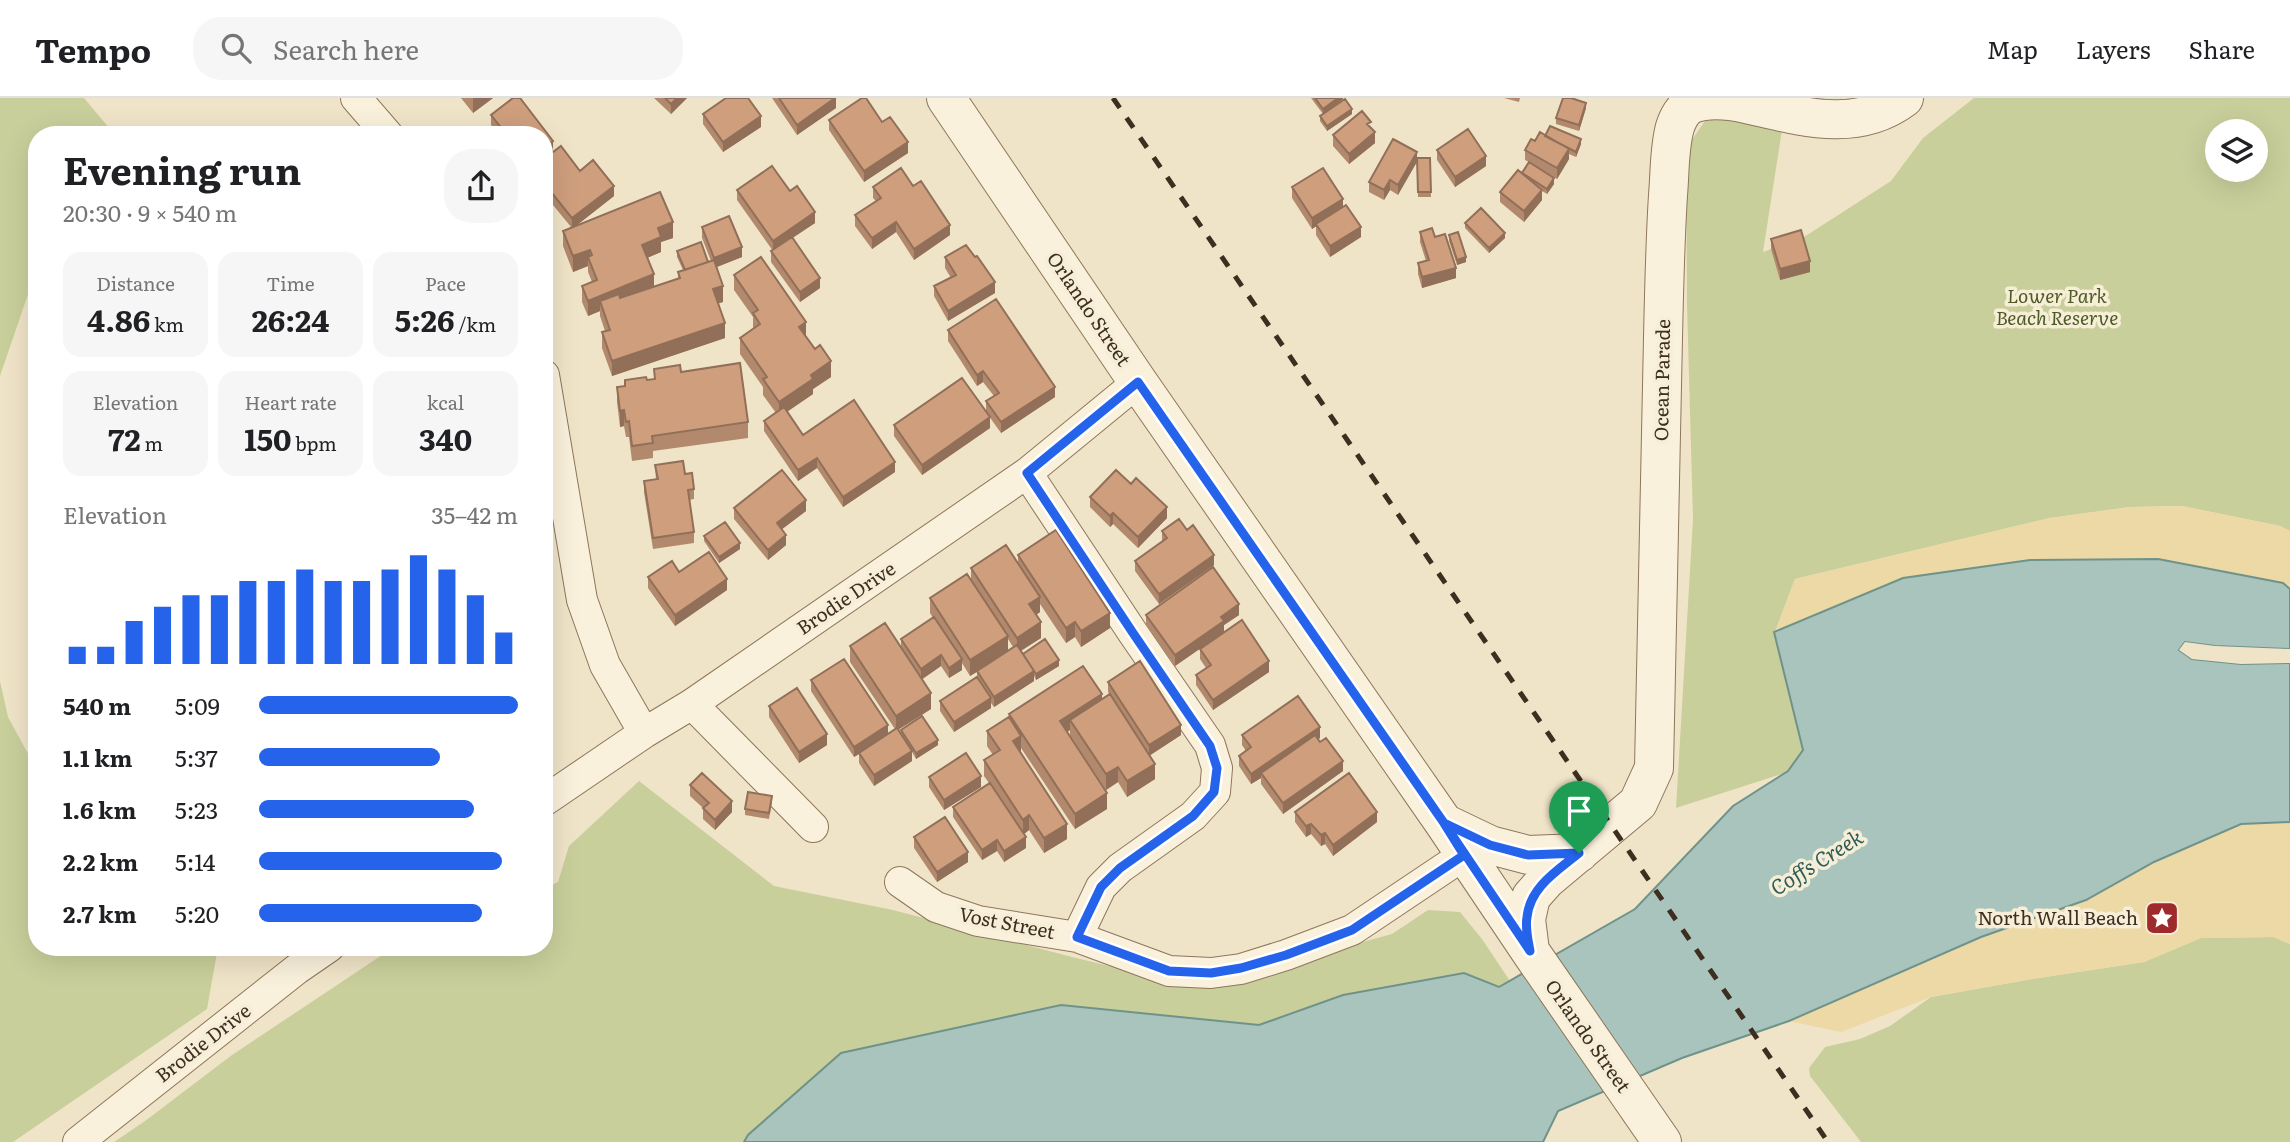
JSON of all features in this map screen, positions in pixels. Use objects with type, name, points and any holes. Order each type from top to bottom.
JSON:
[{"type":"street","points":[[356,98],[380,126]]},
{"type":"street","name":"Orlando Street","points":[[946,98],[1138,382],[1662,1142]]},
{"type":"street","name":"Ocean Parade","points":[[1530,951],[1526,919],[1531,897],[1546,880],[1638,803],[1654,768],[1664,262],[1675,125],[1681,113],[1689,106],[1712,98],[1825,119],[1852,120],[1877,115],[1904,98]]},
{"type":"street","name":"Brodie Drive","points":[[553,795],[692,704],[1027,473],[1138,382]]},
{"type":"street","points":[[1027,473],[1210,746],[1217,768],[1214,792],[1193,816],[1120,868],[1101,887],[1077,937]]},
{"type":"street","points":[[553,484],[556,521],[600,652],[644,733]]},
{"type":"street","points":[[692,704],[813,827]]},
{"type":"street","points":[[1444,823],[1490,845],[1528,855],[1579,853]]},
{"type":"street","name":"Vost Street","points":[[900,882],[936,907],[978,921],[1077,937],[1169,971],[1211,973],[1241,968],[1286,955],[1352,930],[1464,855]]},
{"type":"street","name":"Brodie Drive","points":[[78,1142],[316,956]]},
{"type":"green space","points":[[0,98],[84,98],[107,126],[28,126],[28,294],[0,376]]},
{"type":"green space","name":"Lower Park Beach Reserve","points":[[1974,98],[2290,98],[2290,531],[2280,526],[2182,506],[2130,507],[2050,518],[1795,579],[1775,632],[1803,750],[1788,772],[1676,808],[1693,519],[1686,148],[1705,121],[1725,118],[1782,130],[1763,252],[1804,237],[1891,181],[1923,138]]},
{"type":"green space","points":[[0,681],[8,717],[28,754],[28,956],[216,956],[207,1009],[13,1142],[0,1142]]},
{"type":"green space","points":[[639,781],[774,886],[893,910],[1196,987],[1392,934],[1428,910],[1460,912],[1510,981],[1499,987],[1464,973],[1343,995],[1259,1025],[1061,1005],[841,1053],[748,1135],[744,1142],[114,1142],[232,1055],[380,956],[553,956],[553,884],[558,882],[569,846]]},
{"type":"green space","points":[[2274,937],[2290,944],[2290,1142],[1861,1142],[1810,1076],[1809,1068],[1825,1047],[1860,1039],[1890,1026],[1931,997],[2144,962],[2201,938]]},
{"type":"sand","points":[[2182,506],[2280,526],[2290,531],[2290,589],[2283,583],[2158,559],[2030,560],[1903,578],[1775,632],[1795,579],[2050,518],[2130,507]]},
{"type":"sand","name":"North Wall Beach","points":[[2290,822],[2290,944],[2273,937],[2201,938],[2144,962],[1931,997],[1841,1032],[1789,1021],[1981,937],[2086,900],[2154,862],[2241,824]]},
{"type":"water","name":"Coffs Creek","points":[[2158,559],[2283,583],[2290,589],[2290,649],[2185,642],[2179,650],[2192,659],[2241,664],[2290,663],[2290,822],[2241,824],[2154,862],[2086,900],[1981,937],[1789,1021],[1682,1058],[1558,1111],[1543,1142],[744,1142],[748,1135],[841,1053],[1061,1005],[1259,1025],[1343,995],[1464,973],[1499,987],[1635,909],[1733,806],[1788,771],[1803,750],[1774,632],[1903,578],[2030,560]]},
{"type":"pier","points":[[2185,642],[2290,649],[2290,652],[2215,650],[2187,645],[2184,649],[2193,656],[2241,661],[2290,660],[2290,663],[2241,664],[2192,659],[2179,650]]},
{"type":"building","points":[[513,98],[520,98],[541,126],[500,126],[491,115]]},
{"type":"building","points":[[665,98],[677,98],[671,104]]},
{"type":"building","points":[[726,98],[748,98],[761,116],[723,142],[703,114]]},
{"type":"building","points":[[779,98],[835,98],[797,125]]},
{"type":"building","points":[[866,98],[882,122],[890,117],[908,142],[864,171],[829,120]]},
{"type":"building","points":[[1315,98],[1338,98],[1323,109]]},
{"type":"building","points":[[1563,98],[1586,103],[1579,125],[1556,118]]},
{"type":"building","points":[[1345,99],[1352,109],[1327,126],[1320,116]]},
{"type":"building","points":[[1362,111],[1371,122],[1367,124],[1375,132],[1349,154],[1333,135]]},
{"type":"building","points":[[1550,126],[1581,139],[1576,152],[1545,136]]},
{"type":"building","points":[[1468,129],[1486,156],[1455,177],[1437,150]]},
{"type":"building","points":[[1540,132],[1569,149],[1557,168],[1525,150],[1531,139],[1535,141]]},
{"type":"building","points":[[1393,139],[1417,152],[1398,185],[1390,180],[1384,190],[1369,182]]},
{"type":"building","points":[[561,146],[580,171],[593,160],[614,186],[572,218],[553,194],[553,152]]},
{"type":"building","points":[[1417,158],[1430,158],[1431,192],[1418,192]]},
{"type":"building","points":[[1529,162],[1554,178],[1547,189],[1522,173]]},
{"type":"building","points":[[772,166],[790,191],[797,186],[815,212],[773,241],[737,190]]},
{"type":"building","points":[[901,168],[913,186],[921,181],[950,225],[914,249],[896,222],[872,238],[855,215],[881,198],[873,187]]},
{"type":"building","points":[[1323,168],[1343,199],[1312,218],[1292,187]]},
{"type":"building","points":[[1518,170],[1542,190],[1524,211],[1500,192]]},
{"type":"building","points":[[660,192],[673,222],[658,228],[661,237],[642,245],[654,274],[588,301],[582,286],[597,280],[588,257],[592,255],[590,250],[573,256],[563,231]]},
{"type":"building","points":[[1346,205],[1361,227],[1330,246],[1316,224]]},
{"type":"building","points":[[1481,208],[1505,233],[1489,248],[1465,223]]},
{"type":"building","points":[[729,216],[742,247],[714,258],[702,227]]},
{"type":"building","points":[[1432,228],[1435,237],[1445,234],[1456,268],[1422,277],[1418,263],[1429,260],[1420,232]]},
{"type":"building","points":[[1801,230],[1810,261],[1780,269],[1771,239]]},
{"type":"building","points":[[1458,232],[1466,257],[1457,260],[1449,235]]},
{"type":"building","points":[[792,237],[820,278],[800,292],[771,251]]},
{"type":"building","points":[[701,242],[708,262],[685,270],[677,251]]},
{"type":"building","points":[[966,245],[995,282],[948,311],[934,286],[956,275],[945,257]]},
{"type":"building","points":[[761,257],[806,322],[799,327],[815,349],[820,345],[831,361],[811,375],[813,379],[779,402],[763,379],[767,377],[740,338],[760,324],[753,313],[758,310],[734,275]]},
{"type":"building","points":[[714,260],[723,286],[713,289],[725,323],[612,361],[602,332],[610,330],[600,301],[619,294],[620,298],[680,278],[678,272]]},
{"type":"building","points":[[996,299],[1055,387],[1001,422],[986,401],[999,393],[983,371],[977,375],[948,330]]},
{"type":"building","points":[[740,363],[748,422],[652,436],[653,443],[632,446],[629,421],[626,422],[624,410],[620,411],[617,387],[625,386],[625,380],[646,377],[647,380],[655,379],[654,369],[680,365],[681,372]]},
{"type":"building","points":[[962,378],[990,417],[922,465],[894,425]]},
{"type":"building","points":[[854,400],[895,462],[843,497],[817,458],[798,470],[764,421],[784,407],[803,435]]},
{"type":"building","points":[[683,461],[685,474],[692,473],[694,489],[688,490],[694,532],[653,538],[644,481],[658,479],[655,465]]},
{"type":"building","points":[[782,470],[806,500],[777,523],[786,535],[768,550],[734,508]]},
{"type":"building","points":[[1116,470],[1131,484],[1136,478],[1167,507],[1138,537],[1113,513],[1110,516],[1090,497]]},
{"type":"building","points":[[1179,519],[1187,530],[1193,525],[1214,555],[1159,594],[1135,561],[1167,538],[1162,531]]},
{"type":"building","points":[[725,522],[740,543],[719,557],[704,536]]},
{"type":"building","points":[[1056,530],[1110,613],[1081,631],[1075,622],[1066,628],[1018,555]]},
{"type":"building","points":[[1006,545],[1040,597],[1029,604],[1041,622],[1017,638],[971,568]]},
{"type":"building","points":[[709,552],[727,579],[675,615],[648,577],[672,561],[679,572]]},
{"type":"building","points":[[1213,567],[1239,604],[1221,617],[1224,621],[1175,655],[1146,615]]},
{"type":"building","points":[[967,574],[1008,636],[970,660],[930,598]]},
{"type":"building","points":[[934,617],[962,659],[949,668],[941,655],[921,669],[901,639]]},
{"type":"building","points":[[1242,620],[1269,661],[1213,700],[1196,675],[1211,665],[1200,649]]},
{"type":"building","points":[[885,623],[931,693],[896,716],[850,646]]},
{"type":"building","points":[[1045,639],[1059,660],[1036,674],[1023,654]]},
{"type":"building","points":[[1017,645],[1034,671],[994,697],[977,671]]},
{"type":"building","points":[[844,659],[888,725],[854,747],[811,680]]},
{"type":"building","points":[[1140,661],[1181,725],[1149,745],[1108,682]]},
{"type":"building","points":[[1083,666],[1102,694],[1060,721],[1107,793],[1075,814],[1009,714]]},
{"type":"building","points":[[977,677],[991,698],[954,722],[940,701]]},
{"type":"building","points":[[797,688],[827,734],[799,752],[769,706]]},
{"type":"building","points":[[1110,694],[1155,764],[1127,781],[1118,767],[1106,774],[1070,720]]},
{"type":"building","points":[[1298,696],[1320,727],[1251,774],[1239,756],[1251,747],[1242,735]]},
{"type":"building","points":[[922,716],[938,740],[916,753],[901,730]]},
{"type":"building","points":[[1009,717],[1021,736],[1013,741],[1067,824],[1044,838],[1029,815],[1023,820],[984,760],[1000,750],[987,731]]},
{"type":"building","points":[[897,728],[912,751],[874,775],[859,753]]},
{"type":"building","points":[[1315,735],[1320,742],[1326,738],[1343,761],[1283,803],[1261,773]]},
{"type":"building","points":[[966,753],[981,776],[944,800],[929,777]]},
{"type":"building","points":[[702,773],[732,801],[715,820],[703,808],[709,803],[690,785]]},
{"type":"building","points":[[1349,773],[1377,812],[1333,845],[1325,833],[1321,835],[1311,824],[1306,826],[1295,812]]},
{"type":"building","points":[[990,783],[1026,837],[1004,851],[997,840],[982,850],[953,807]]},
{"type":"building","points":[[748,792],[772,796],[769,813],[745,809]]},
{"type":"building","points":[[945,817],[968,852],[937,872],[914,837]]},
{"type":"railway","points":[[1113,98],[1828,1142]]},
{"type":"place","name":"North Wall Beach","points":[[2162,918]]},
{"type":"route","points":[[1579,853],[1528,855],[1490,845],[1444,823],[1464,855],[1352,930],[1286,955],[1241,968],[1211,973],[1169,971],[1077,937],[1101,887],[1120,868],[1193,816],[1214,792],[1217,768],[1210,746],[1027,473],[1138,382],[1444,823],[1530,951],[1526,919],[1531,897],[1546,880],[1579,853]]}]
